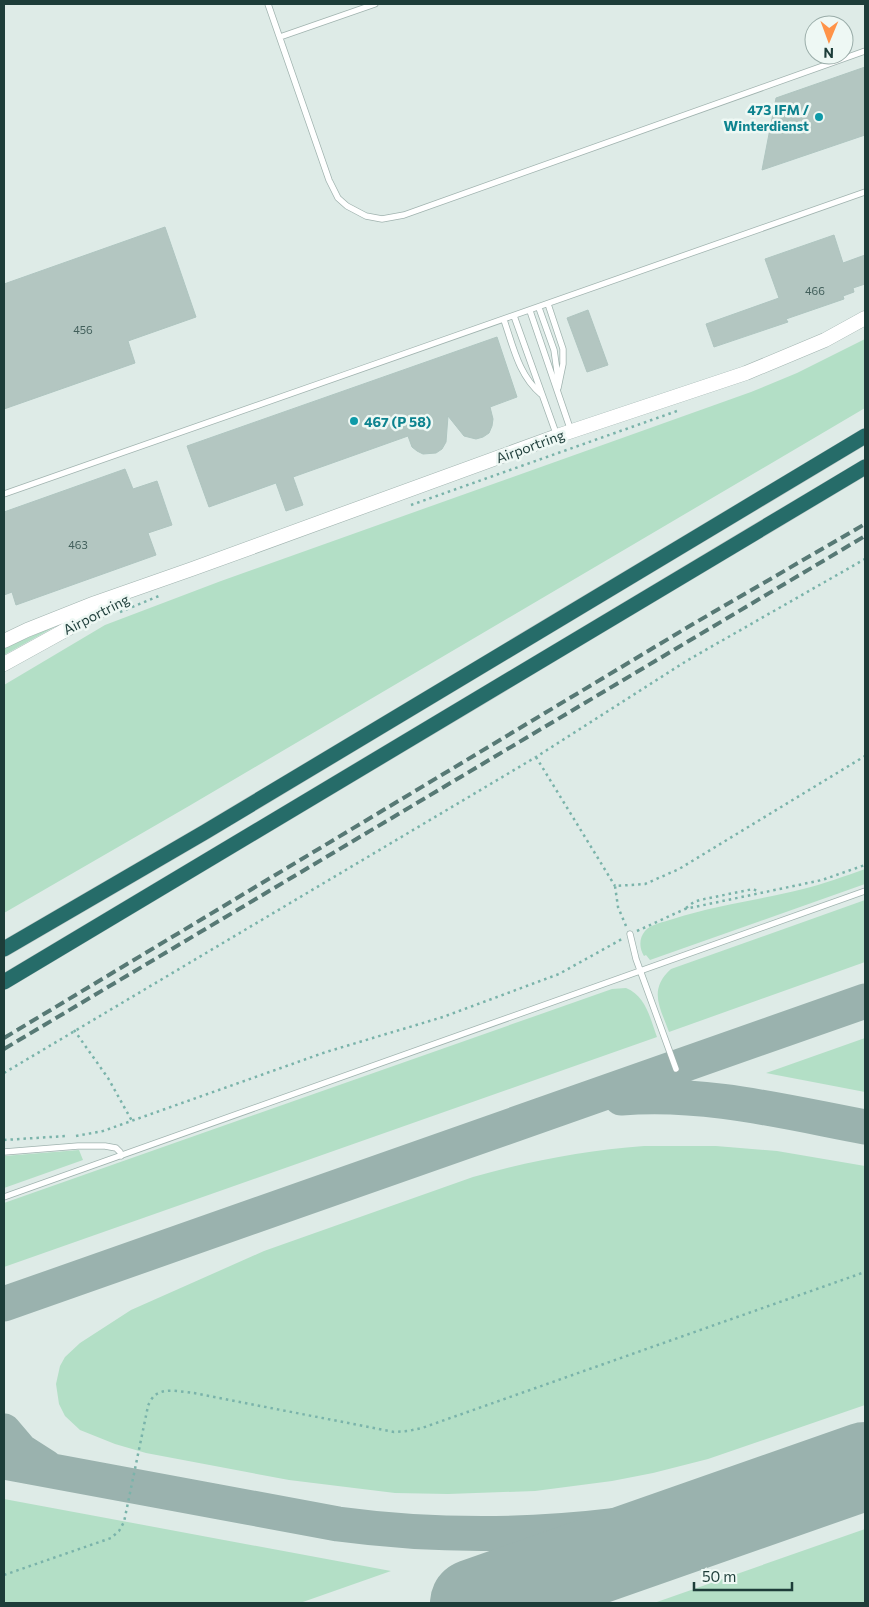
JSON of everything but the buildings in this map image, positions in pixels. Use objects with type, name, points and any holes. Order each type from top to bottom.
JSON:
[{"type":"highway","points":[[4,949],[222,822],[865,436]]},
{"type":"highway","points":[[4,982],[865,467]]},
{"type":"street","name":"Airportring","points":[[4,641],[95,603],[571,430],[746,373],[824,340],[865,318]]},
{"type":"street","name":"Airportring","points":[[4,664],[107,607],[192,569]]},
{"type":"lane","points":[[268,4],[338,198],[347,206],[366,216],[382,218],[414,212],[865,51]]},
{"type":"lane","points":[[280,37],[375,4]]},
{"type":"lane","points":[[4,494],[358,369],[539,308],[865,192]]},
{"type":"lane","points":[[548,304],[563,349],[563,364],[557,390]]},
{"type":"lane","points":[[539,308],[557,363],[557,390]]},
{"type":"lane","points":[[530,311],[571,430]]},
{"type":"lane","points":[[514,316],[556,436]]},
{"type":"lane","points":[[504,320],[524,376],[532,387],[543,396]]},
{"type":"lane","points":[[4,1197],[865,891]]},
{"type":"lane","points":[[630,934],[640,970],[676,1068]]},
{"type":"lane","points":[[4,1152],[78,1146],[105,1146],[116,1148],[121,1156]]},
{"type":"path","points":[[410,505],[681,410]]},
{"type":"path","points":[[4,1073],[536,757],[688,660],[865,559]]},
{"type":"path","points":[[118,612],[160,596]]},
{"type":"path","points":[[615,886],[645,884],[679,869],[865,756]]},
{"type":"path","points":[[536,757],[615,886],[618,907],[630,934]]},
{"type":"path","points":[[4,1140],[77,1136],[103,1131],[326,1052],[443,1017],[550,978],[630,934],[685,909],[822,880],[865,865]]},
{"type":"path","points":[[685,909],[694,902],[753,889],[760,893]]},
{"type":"path","points":[[74,1030],[108,1078],[132,1120]]},
{"type":"path","points":[[4,1575],[111,1538],[119,1531],[124,1522],[148,1406],[154,1396],[164,1391],[194,1393],[394,1432],[408,1431],[431,1425],[865,1272]]},
{"type":"green space","points":[[865,339],[865,408],[4,913],[4,685],[105,625],[221,581],[751,392],[797,373]]},
{"type":"green space","points":[[60,624],[4,655],[4,648]]},
{"type":"green space","points":[[865,869],[865,884],[650,960],[642,953],[640,943],[643,934],[658,924],[705,910],[811,887]]},
{"type":"green space","points":[[865,900],[865,962],[669,1032],[660,1007],[658,992],[660,984],[671,969]]},
{"type":"green space","points":[[626,988],[643,1002],[657,1037],[4,1267],[4,1203],[612,989]]},
{"type":"green space","points":[[865,1038],[865,1092],[766,1073]]},
{"type":"green space","points":[[644,1146],[716,1146],[777,1151],[865,1166],[865,1405],[708,1459],[653,1473],[612,1481],[535,1491],[448,1494],[395,1493],[289,1480],[146,1453],[115,1444],[80,1430],[65,1416],[59,1404],[56,1384],[60,1366],[65,1357],[80,1343],[131,1310],[264,1251],[473,1177],[558,1157]]},
{"type":"green space","points":[[79,1150],[83,1160],[4,1188],[4,1156]]},
{"type":"green space","points":[[4,1499],[391,1571],[300,1603],[4,1603]]},
{"type":"green space","points":[[865,1529],[865,1603],[654,1603]]},
{"type":"taxiway","points":[[4,1304],[865,1001]]},
{"type":"taxiway","points":[[621,1098],[683,1097],[714,1100],[775,1109],[865,1127]]},
{"type":"taxiway","points":[[4,1431],[21,1451],[46,1467]]},
{"type":"taxiway","points":[[4,1462],[338,1524],[386,1529],[481,1534],[575,1530],[670,1518],[754,1500],[865,1465]]},
{"type":"runway","points":[[474,1603],[865,1466]]},
{"type":"railway","points":[[4,1038],[693,624],[865,524]]},
{"type":"railway","points":[[4,1049],[865,536]]},
{"type":"place","name":"473 IFM / Winterdienst","points":[[819,117]]},
{"type":"place","name":"467 (P 58)","points":[[354,421]]}]
